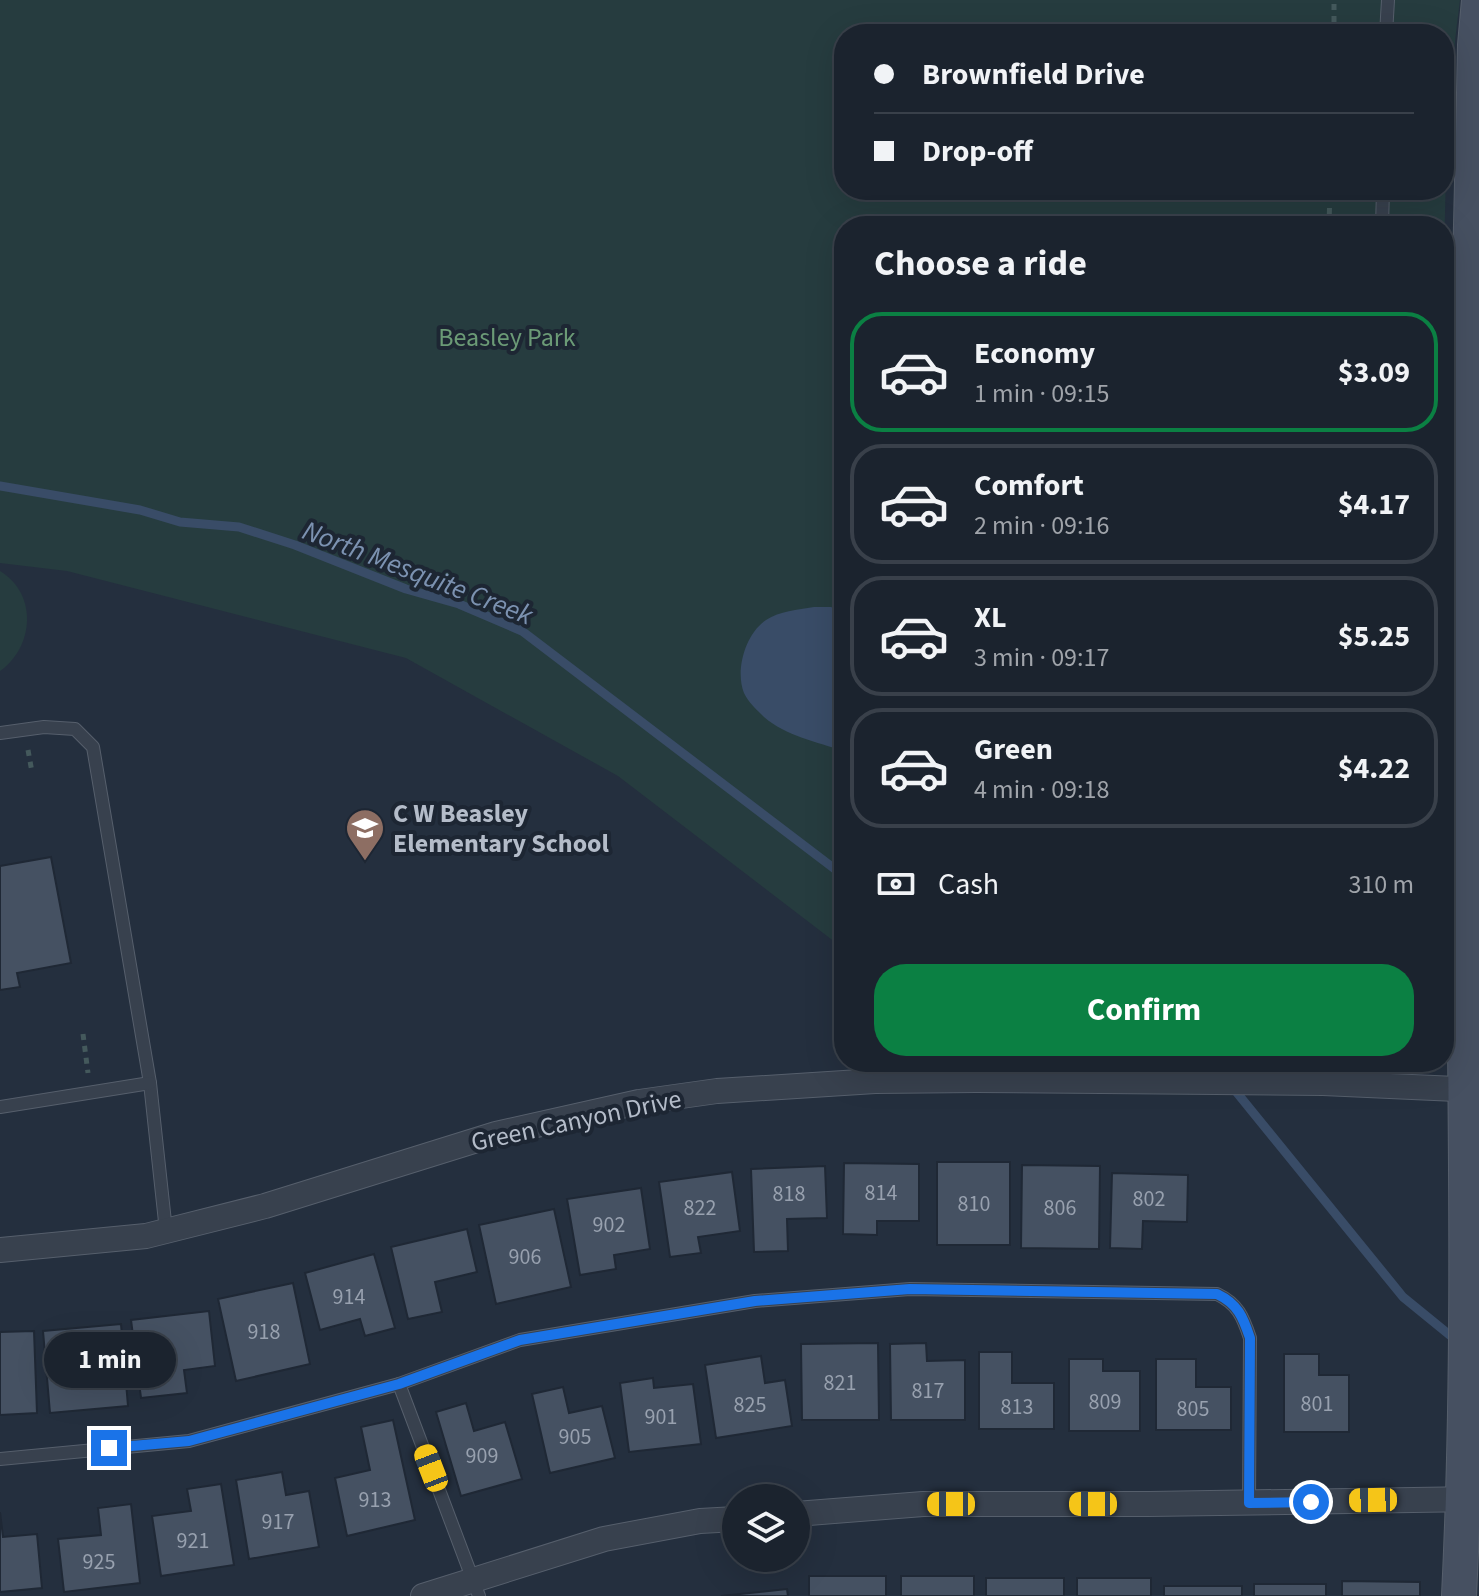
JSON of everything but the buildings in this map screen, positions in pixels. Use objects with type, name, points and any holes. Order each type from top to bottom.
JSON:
[{"type":"street","points":[[1459,1596],[1471,1499],[1465,1417],[1465,1279],[1473,1090],[1463,807],[1463,329],[1479,0]]},
{"type":"street","name":"Green Canyon Drive","points":[[0,1250],[146,1236],[265,1206],[496,1134],[639,1102],[717,1091],[875,1081],[1323,1083],[1473,1090]]},
{"type":"street","points":[[810,1513],[923,1504],[1471,1499]]},
{"type":"street","points":[[423,1596],[476,1588],[604,1539],[722,1520]]},
{"type":"lane","points":[[1387,24],[1388,0]]},
{"type":"lane","points":[[0,733],[44,727],[75,729],[93,747],[150,1083],[166,1231]]},
{"type":"lane","points":[[0,1107],[150,1083]]},
{"type":"lane","points":[[0,1459],[189,1441],[399,1384],[520,1340],[755,1301],[910,1289],[1217,1294],[1232,1301],[1242,1315],[1250,1338],[1249,1503]]},
{"type":"lane","points":[[399,1384],[476,1588]]},
{"type":"path","points":[[1334,0],[1334,24]]},
{"type":"path","points":[[83,1034],[91,1093]]},
{"type":"green space","name":"Beasley Park","points":[[0,0],[1460,0],[1454,52],[1454,24],[834,24],[834,200],[1445,200],[1445,216],[834,216],[834,941],[618,776],[406,658],[67,571],[0,563]]},
{"type":"green space","points":[[0,571],[21,593],[27,621],[20,648],[0,671]]},
{"type":"water","points":[[814,607],[834,608],[834,748],[802,738],[773,724],[750,703],[744,693],[741,664],[747,643],[766,620],[789,611]]},
{"type":"waterway","name":"North Mesquite Creek","points":[[0,486],[140,510],[180,522],[239,527],[295,545],[406,589],[459,604],[522,631],[834,868]]},
{"type":"waterway","name":"North Mesquite Creek","points":[[1220,1072],[1403,1297],[1457,1341]]},
{"type":"place","name":"C W Beasley Elementary School","points":[[365,862]]},
{"type":"route","points":[[109,1448],[189,1441],[399,1384],[520,1340],[755,1301],[910,1289],[1217,1294],[1232,1301],[1242,1315],[1250,1338],[1249,1503],[1311,1502]]}]
